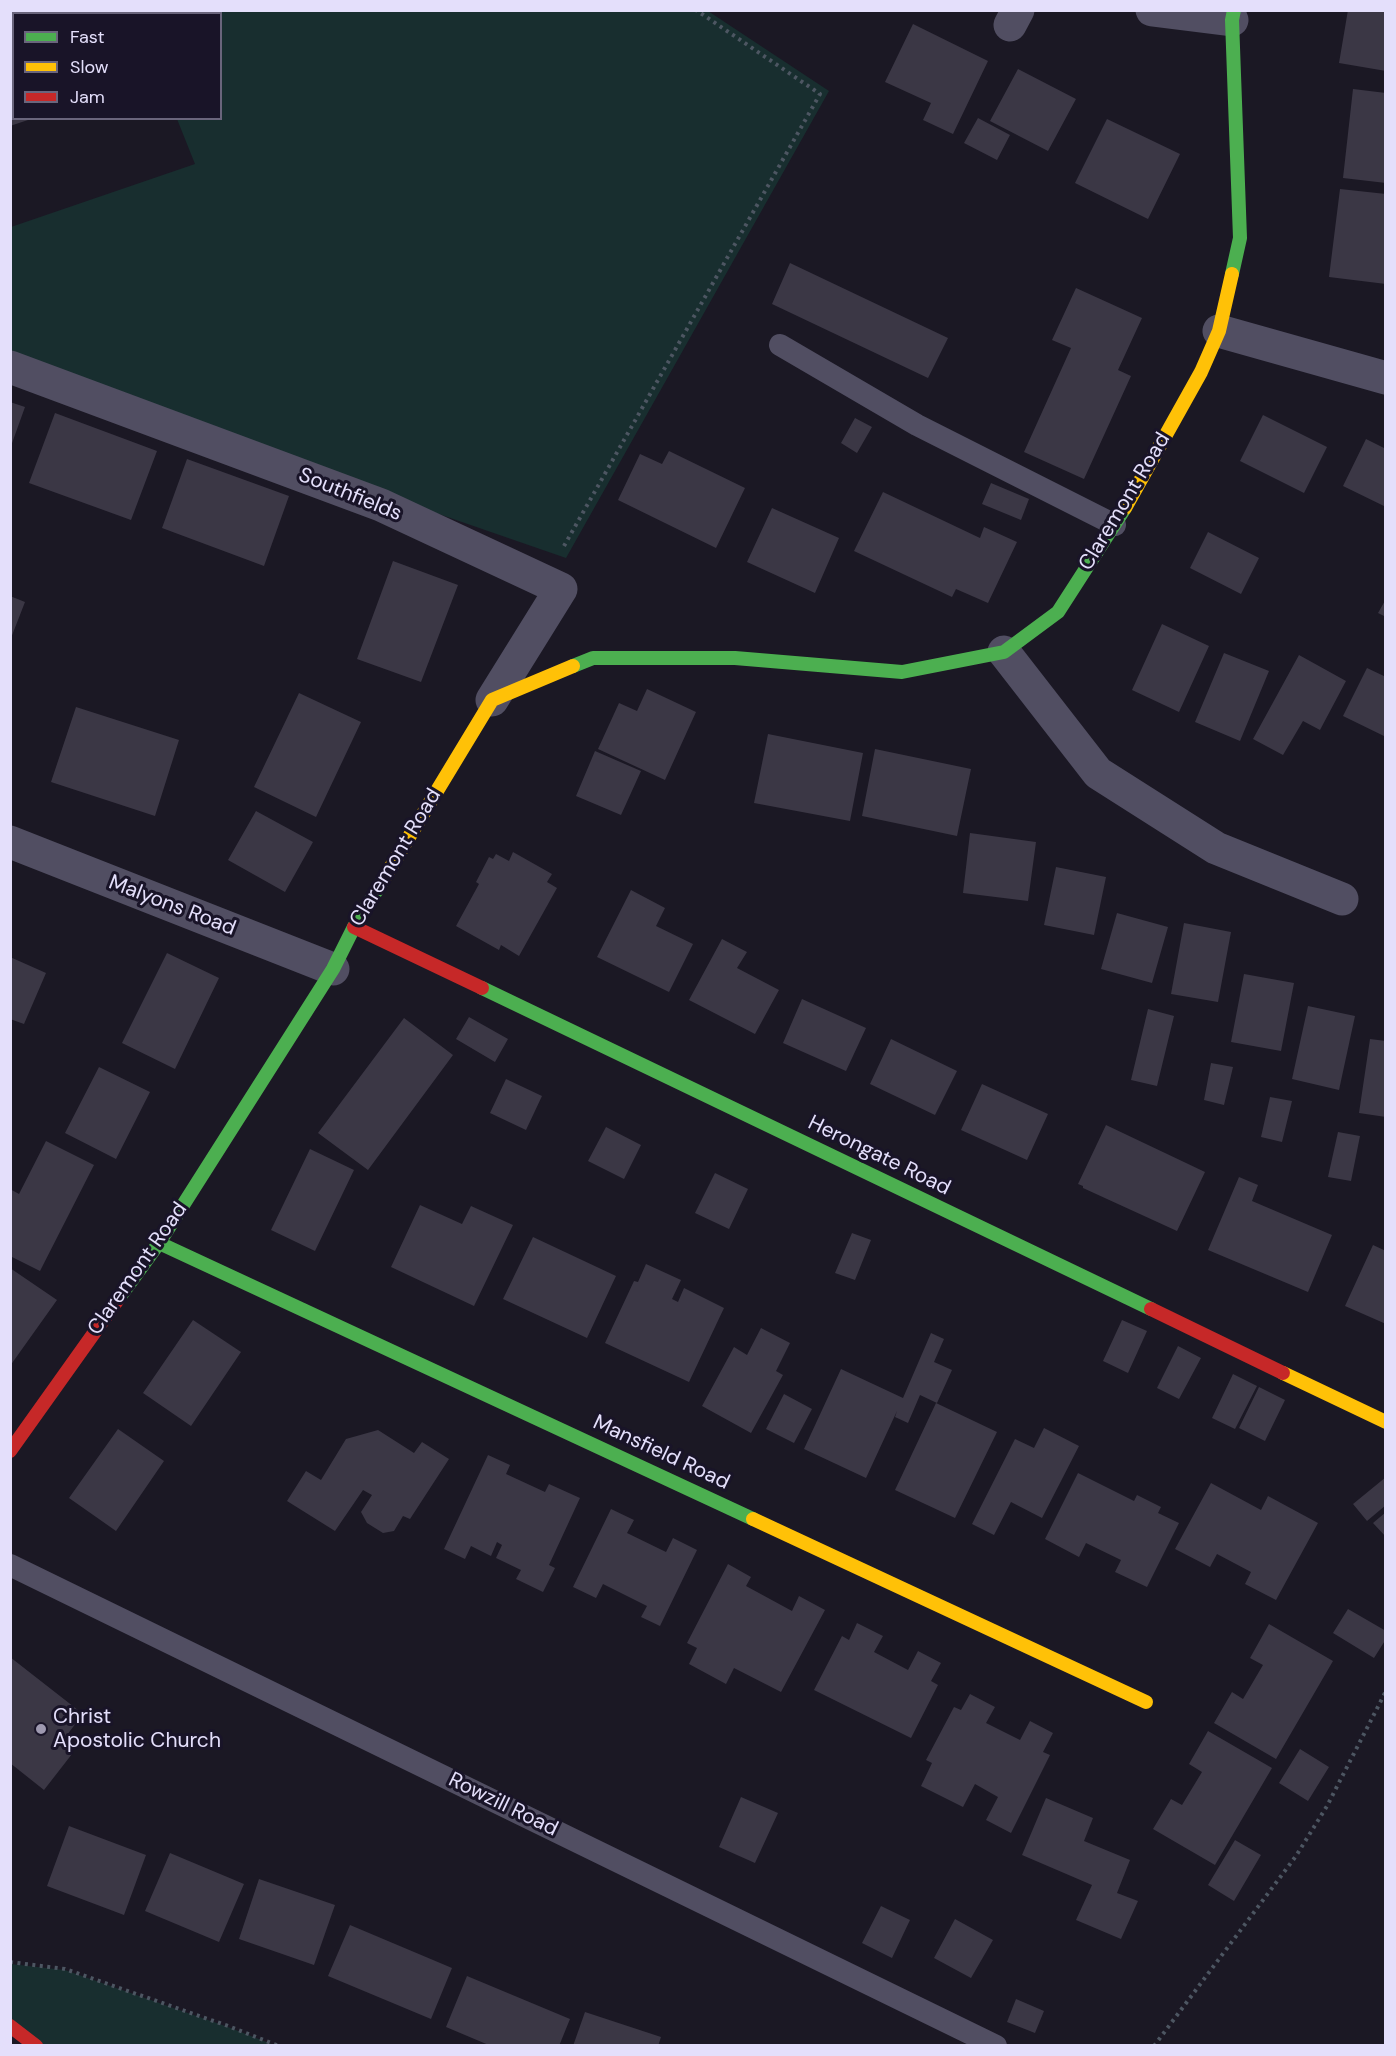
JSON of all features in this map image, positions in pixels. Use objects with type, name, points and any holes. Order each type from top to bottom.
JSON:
[{"type":"street","name":"Claremont Road","points":[[10,1451],[159,1243],[333,969],[354,927],[492,700],[593,658],[735,658],[902,672],[1004,652],[1058,612],[1115,525],[1201,372],[1219,331],[1240,238],[1233,15],[1152,10]]},
{"type":"street","points":[[1219,331],[1386,378]]},
{"type":"street","name":"Southfields","points":[[10,367],[381,505],[561,589]]},
{"type":"street","points":[[492,700],[561,589]]},
{"type":"street","points":[[1004,652],[1098,773],[1216,848],[1342,899]]},
{"type":"street","name":"Malyons Road","points":[[10,842],[333,969]]},
{"type":"street","name":"Herongate Road","points":[[354,927],[1386,1422]]},
{"type":"street","name":"Mansfield Road","points":[[159,1243],[1146,1702]]},
{"type":"street","points":[[10,2026],[36,2046]]},
{"type":"lane","points":[[780,345],[917,425],[1115,525]]},
{"type":"lane","name":"Rowzill Road","points":[[10,1565],[996,2046]]},
{"type":"path","points":[[561,589],[565,543],[820,94],[696,10]]},
{"type":"path","points":[[1154,2046],[1296,1856],[1327,1806],[1386,1691]]},
{"type":"path","points":[[10,1962],[65,1969],[218,2022],[279,2046]]},
{"type":"green space","points":[[708,11],[829,91],[566,558],[11,366],[11,227],[195,164],[177,120],[222,120],[222,12],[133,12]]},
{"type":"green space","points":[[10,1964],[65,1970],[274,2045],[37,2045],[11,2025]]},
{"type":"building","points":[[1348,10],[1386,10],[1386,71],[1339,63]]},
{"type":"building","points":[[913,24],[988,61],[953,134],[923,120],[931,103],[885,82]]},
{"type":"building","points":[[10,62],[12,62],[12,120],[28,120],[10,126]]},
{"type":"building","points":[[1018,69],[1076,99],[1048,151],[990,121]]},
{"type":"building","points":[[1353,89],[1386,93],[1386,183],[1343,178]]},
{"type":"building","points":[[978,118],[1010,135],[997,160],[964,143]]},
{"type":"building","points":[[1107,119],[1180,154],[1148,219],[1075,183]]},
{"type":"building","points":[[1340,189],[1386,194],[1386,284],[1329,277]]},
{"type":"building","points":[[790,263],[948,338],[928,378],[772,304]]},
{"type":"building","points":[[1076,288],[1142,318],[1118,370],[1131,376],[1084,479],[1024,452],[1071,348],[1052,340]]},
{"type":"building","points":[[10,402],[25,407],[11,446],[10,446]]},
{"type":"building","points":[[55,413],[157,451],[131,520],[29,483]]},
{"type":"building","points":[[1263,415],[1327,447],[1304,493],[1240,461]]},
{"type":"building","points":[[855,418],[872,427],[857,453],[841,443]]},
{"type":"building","points":[[1366,439],[1386,449],[1386,507],[1343,486]]},
{"type":"building","points":[[669,451],[745,488],[716,548],[618,500],[640,454],[662,464]]},
{"type":"building","points":[[187,459],[289,496],[264,566],[162,528]]},
{"type":"building","points":[[991,483],[1029,499],[1021,520],[982,504]]},
{"type":"building","points":[[883,492],[980,538],[984,527],[1017,542],[988,603],[956,589],[952,597],[854,551]]},
{"type":"building","points":[[772,508],[839,538],[815,593],[747,562]]},
{"type":"building","points":[[1208,532],[1259,558],[1241,594],[1190,568]]},
{"type":"building","points":[[393,561],[458,585],[421,682],[357,659]]},
{"type":"building","points":[[10,596],[25,602],[11,638],[10,638]]},
{"type":"building","points":[[1386,599],[1386,617],[1378,613]]},
{"type":"building","points":[[1162,624],[1209,646],[1179,712],[1132,690]]},
{"type":"building","points":[[1224,653],[1269,671],[1240,741],[1195,722]]},
{"type":"building","points":[[1299,655],[1346,681],[1320,730],[1303,721],[1283,755],[1253,739]]},
{"type":"building","points":[[1367,668],[1386,677],[1386,737],[1343,716]]},
{"type":"building","points":[[647,689],[696,712],[665,780],[598,749],[619,703],[637,711]]},
{"type":"building","points":[[299,693],[361,722],[316,817],[254,787]]},
{"type":"building","points":[[76,707],[179,740],[155,816],[51,782]]},
{"type":"building","points":[[768,734],[863,753],[850,821],[754,803]]},
{"type":"building","points":[[875,749],[971,769],[957,836],[862,816]]},
{"type":"building","points":[[595,751],[641,771],[621,815],[576,796]]},
{"type":"building","points":[[256,811],[313,842],[285,892],[228,860]]},
{"type":"building","points":[[970,833],[1036,842],[1028,901],[963,893]]},
{"type":"building","points":[[513,852],[552,874],[547,882],[557,888],[519,956],[501,945],[499,950],[456,926],[479,884],[476,882],[489,857],[493,859],[496,854],[509,861]]},
{"type":"building","points":[[1056,867],[1106,877],[1094,935],[1044,925]]},
{"type":"building","points":[[631,890],[665,908],[656,926],[693,944],[669,992],[597,957]]},
{"type":"building","points":[[1117,913],[1168,927],[1152,983],[1101,969]]},
{"type":"building","points":[[1184,923],[1231,932],[1218,1002],[1171,994]]},
{"type":"building","points":[[722,939],[747,952],[737,968],[779,990],[755,1034],[689,1000]]},
{"type":"building","points":[[167,953],[219,978],[175,1069],[122,1043]]},
{"type":"building","points":[[10,957],[46,973],[24,1024],[10,1019]]},
{"type":"building","points":[[1244,974],[1294,983],[1281,1051],[1231,1042]]},
{"type":"building","points":[[802,999],[866,1028],[846,1071],[783,1043]]},
{"type":"building","points":[[1308,1006],[1355,1016],[1339,1090],[1292,1079]]},
{"type":"building","points":[[1148,1009],[1174,1016],[1157,1086],[1131,1080]]},
{"type":"building","points":[[469,1017],[508,1039],[495,1062],[456,1039]]},
{"type":"building","points":[[404,1018],[453,1055],[368,1170],[318,1133]]},
{"type":"building","points":[[891,1039],[957,1071],[935,1115],[870,1084]]},
{"type":"building","points":[[1370,1039],[1386,1041],[1386,1117],[1359,1113]]},
{"type":"building","points":[[1211,1063],[1233,1067],[1224,1105],[1204,1100]]},
{"type":"building","points":[[99,1067],[150,1092],[116,1159],[65,1133]]},
{"type":"building","points":[[506,1079],[542,1096],[526,1130],[490,1113]]},
{"type":"building","points":[[982,1084],[1048,1114],[1027,1160],[961,1130]]},
{"type":"building","points":[[1270,1097],[1292,1101],[1282,1142],[1261,1137]]},
{"type":"building","points":[[1106,1125],[1205,1172],[1177,1231],[1078,1184]]},
{"type":"building","points":[[606,1127],[641,1145],[624,1179],[588,1161]]},
{"type":"building","points":[[1338,1132],[1360,1136],[1351,1181],[1328,1177]]},
{"type":"building","points":[[46,1141],[94,1165],[40,1271],[10,1256],[10,1189],[19,1194]]},
{"type":"building","points":[[310,1149],[354,1170],[315,1251],[271,1230]]},
{"type":"building","points":[[715,1173],[748,1189],[729,1229],[695,1213]]},
{"type":"building","points":[[1239,1177],[1258,1185],[1252,1201],[1332,1235],[1308,1292],[1208,1250]]},
{"type":"building","points":[[420,1205],[462,1224],[471,1206],[513,1225],[474,1306],[391,1267]]},
{"type":"building","points":[[852,1233],[871,1240],[855,1280],[835,1273]]},
{"type":"building","points":[[533,1237],[616,1276],[587,1338],[503,1299]]},
{"type":"building","points":[[1373,1245],[1386,1251],[1386,1324],[1345,1306]]},
{"type":"building","points":[[646,1264],[681,1280],[672,1299],[678,1302],[684,1288],[724,1308],[689,1382],[605,1343],[634,1281],[638,1282]]},
{"type":"building","points":[[10,1268],[57,1300],[10,1366]]},
{"type":"building","points":[[193,1320],[241,1352],[191,1426],[143,1393]]},
{"type":"building","points":[[1122,1320],[1147,1331],[1128,1373],[1103,1361]]},
{"type":"building","points":[[761,1328],[790,1343],[776,1371],[783,1375],[751,1433],[702,1406],[734,1347],[747,1355]]},
{"type":"building","points":[[931,1333],[944,1339],[934,1362],[952,1370],[937,1403],[920,1395],[908,1423],[895,1417],[897,1411],[866,1478],[804,1449],[841,1369],[903,1398]]},
{"type":"building","points":[[1178,1346],[1201,1358],[1179,1399],[1157,1388]]},
{"type":"building","points":[[1233,1374],[1257,1386],[1235,1429],[1212,1418]]},
{"type":"building","points":[[1259,1387],[1285,1400],[1265,1441],[1239,1428]]},
{"type":"building","points":[[784,1394],[812,1409],[794,1443],[766,1429]]},
{"type":"building","points":[[936,1403],[997,1432],[955,1518],[895,1490]]},
{"type":"building","points":[[1044,1428],[1079,1446],[1042,1518],[1011,1502],[994,1535],[972,1524],[1015,1439],[1034,1448]]},
{"type":"building","points":[[118,1429],[164,1461],[116,1531],[69,1498]]},
{"type":"building","points":[[378,1430],[414,1453],[422,1442],[449,1459],[410,1519],[403,1516],[394,1531],[383,1533],[367,1523],[361,1512],[372,1495],[363,1490],[335,1531],[287,1501],[306,1471],[321,1480],[346,1439]]},
{"type":"building","points":[[488,1455],[510,1465],[506,1474],[545,1492],[549,1484],[580,1498],[549,1565],[555,1568],[543,1592],[516,1579],[521,1570],[496,1558],[502,1545],[497,1542],[491,1556],[471,1546],[465,1559],[444,1549]]},
{"type":"building","points":[[1078,1473],[1134,1501],[1137,1495],[1161,1507],[1158,1513],[1179,1523],[1147,1587],[1115,1572],[1121,1560],[1086,1543],[1079,1557],[1045,1539]]},
{"type":"building","points":[[1386,1477],[1386,1505],[1367,1521],[1353,1504]]},
{"type":"building","points":[[1211,1483],[1261,1510],[1268,1496],[1318,1523],[1276,1600],[1245,1584],[1251,1572],[1217,1554],[1210,1567],[1175,1549]]},
{"type":"building","points":[[611,1509],[634,1520],[627,1533],[666,1552],[673,1538],[697,1550],[660,1626],[641,1617],[647,1606],[603,1584],[596,1598],[573,1587]]},
{"type":"building","points":[[1386,1512],[1386,1537],[1373,1523]]},
{"type":"building","points":[[728,1564],[751,1577],[746,1586],[792,1611],[799,1596],[825,1610],[781,1692],[734,1668],[726,1684],[689,1664],[697,1648],[687,1643]]},
{"type":"building","points":[[1348,1609],[1386,1631],[1386,1639],[1374,1658],[1333,1633]]},
{"type":"building","points":[[857,1623],[883,1636],[874,1652],[908,1670],[918,1651],[941,1663],[931,1681],[938,1685],[911,1738],[814,1690],[842,1636],[849,1640]]},
{"type":"building","points":[[1269,1624],[1333,1661],[1276,1759],[1214,1723],[1232,1692],[1243,1699],[1263,1665],[1250,1658]]},
{"type":"building","name":"Christ Apostolic Church","points":[[10,1657],[83,1714],[60,1744],[72,1754],[44,1790],[10,1763]]},
{"type":"building","points":[[970,1694],[995,1707],[986,1723],[1020,1740],[1030,1721],[1053,1733],[1043,1752],[1050,1755],[1011,1833],[986,1820],[998,1797],[975,1784],[963,1807],[921,1786],[932,1763],[926,1760],[954,1707],[961,1710]]},
{"type":"building","points":[[1208,1731],[1272,1768],[1215,1865],[1153,1829],[1171,1799],[1182,1805],[1202,1772],[1189,1764]]},
{"type":"building","points":[[1300,1749],[1329,1767],[1308,1801],[1279,1783]]},
{"type":"building","points":[[741,1797],[778,1813],[755,1863],[719,1847]]},
{"type":"building","points":[[1046,1798],[1093,1818],[1084,1841],[1130,1860],[1117,1893],[1138,1901],[1121,1939],[1076,1920],[1092,1885],[1022,1855]]},
{"type":"building","points":[[69,1826],[146,1855],[124,1915],[47,1886]]},
{"type":"building","points":[[1235,1840],[1261,1855],[1234,1901],[1208,1885]]},
{"type":"building","points":[[170,1853],[244,1884],[219,1942],[145,1911]]},
{"type":"building","points":[[259,1879],[335,1905],[314,1965],[239,1939]]},
{"type":"building","points":[[881,1906],[910,1920],[892,1958],[862,1943]]},
{"type":"building","points":[[955,1919],[993,1940],[971,1978],[934,1958]]},
{"type":"building","points":[[350,1925],[452,1968],[431,2019],[328,1976]]},
{"type":"building","points":[[467,1976],[570,2019],[559,2046],[491,2046],[446,2027]]},
{"type":"building","points":[[1016,1999],[1044,2011],[1035,2033],[1007,2022]]},
{"type":"building","points":[[585,2012],[661,2037],[658,2046],[573,2046]]},
{"type":"traffic: fast","points":[[1232,274],[1240,238],[1232,20],[1234,10]]},
{"type":"traffic: fast","points":[[573,666],[593,658],[735,658],[902,672],[1004,652],[1058,612],[1125,508]]},
{"type":"traffic: fast","points":[[119,1298],[159,1243],[333,969],[354,927],[383,880]]},
{"type":"traffic: fast","points":[[482,988],[1151,1309]]},
{"type":"traffic: fast","points":[[159,1243],[753,1519]]},
{"type":"traffic: slow","points":[[1125,508],[1201,372],[1219,331],[1232,274]]},
{"type":"traffic: slow","points":[[383,880],[492,700],[573,666]]},
{"type":"traffic: slow","points":[[1283,1373],[1386,1422]]},
{"type":"traffic: slow","points":[[753,1519],[1146,1702]]},
{"type":"traffic: jam","points":[[354,927],[482,988]]},
{"type":"traffic: jam","points":[[10,1451],[119,1298]]},
{"type":"traffic: jam","points":[[1151,1309],[1283,1373]]},
{"type":"traffic: jam","points":[[10,2026],[36,2046]]},
{"type":"place","name":"Christ Apostolic Church","points":[[41,1729]]}]
